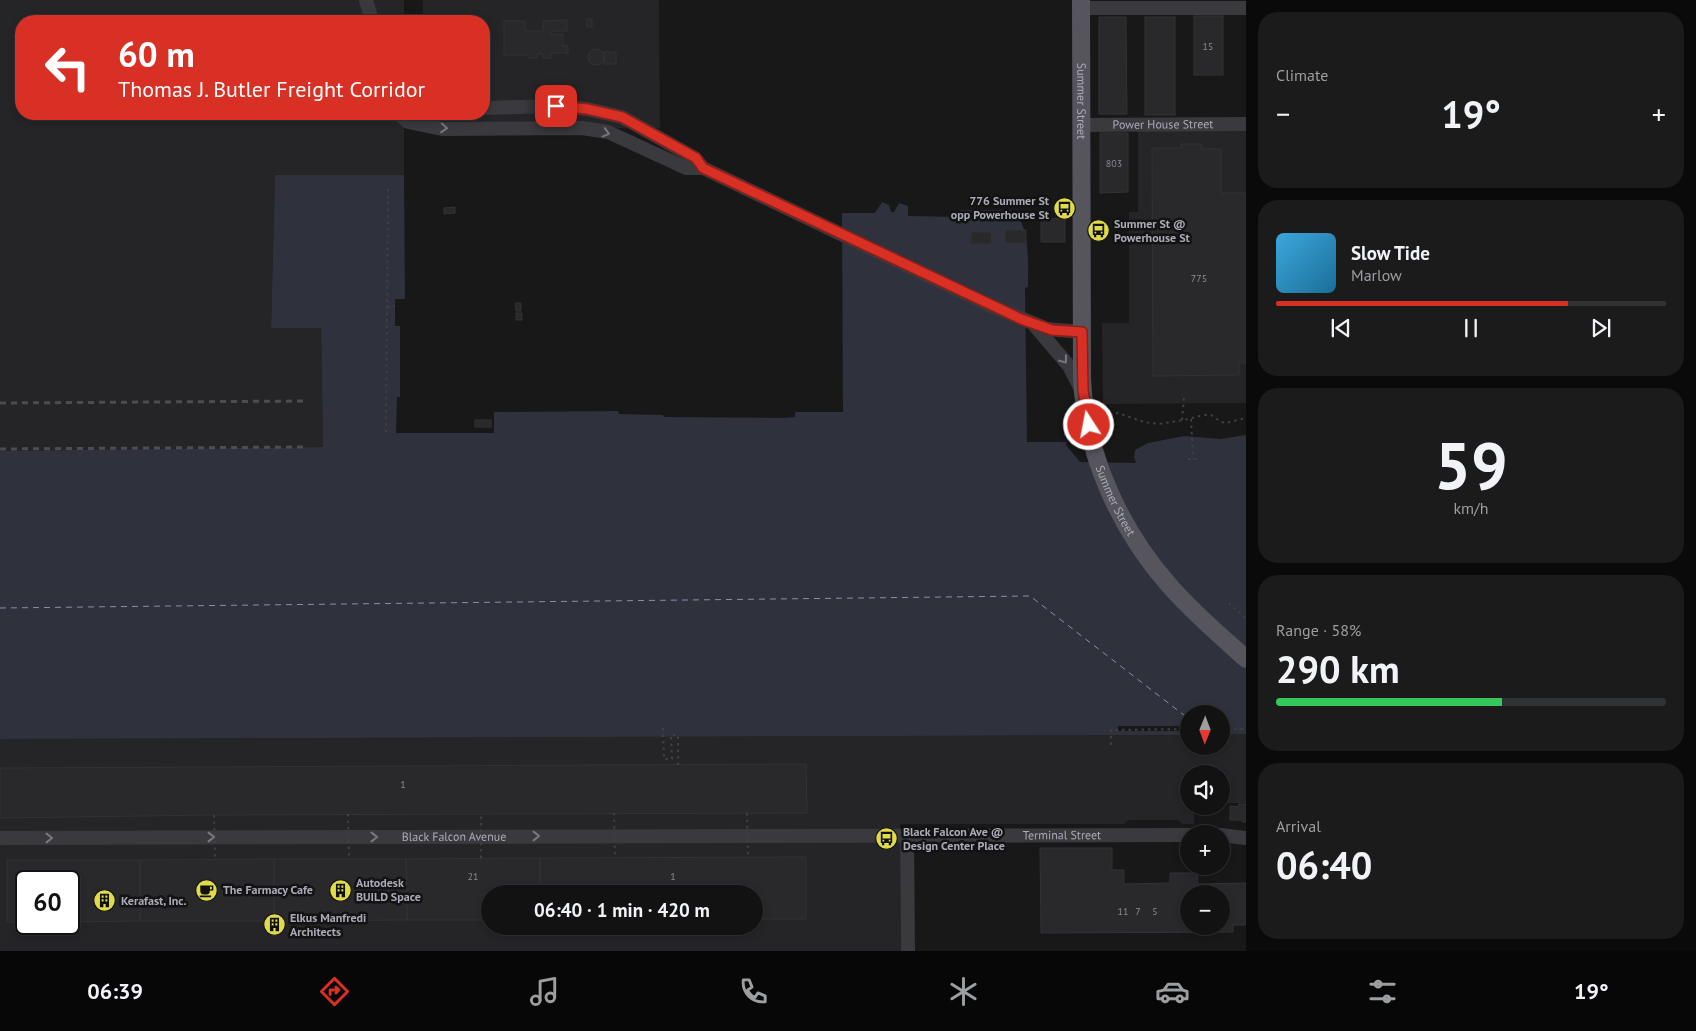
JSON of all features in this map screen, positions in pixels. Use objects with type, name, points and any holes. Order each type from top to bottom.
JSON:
[{"type":"main road","name":"Summer Street","points":[[1081,4],[1084,401],[1097,456],[1119,512],[1150,562],[1188,606],[1246,659]]},
{"type":"street","points":[[366,0],[370,15]]},
{"type":"street","points":[[1081,4],[1246,8]]},
{"type":"street","points":[[490,99],[515,107],[490,108]]},
{"type":"street","points":[[556,106],[587,109],[622,117],[696,158],[703,168]]},
{"type":"street","points":[[406,120],[442,129],[582,128],[608,132],[686,168],[703,168],[989,305],[1035,325],[1057,331],[1082,332]]},
{"type":"street","name":"Power House Street","points":[[1081,125],[1246,124]]},
{"type":"street","points":[[1035,325],[1069,366],[1084,401]]},
{"type":"street","points":[[907,835],[908,951]]},
{"type":"street","name":"Terminal Street","points":[[907,835],[1180,835]]},
{"type":"street","name":"Black Falcon Avenue","points":[[0,838],[907,835]]},
{"type":"street","points":[[1230,836],[1246,838]]},
{"type":"path","points":[[386,432],[388,188]]},
{"type":"path","points":[[386,307],[395,306]]},
{"type":"path","points":[[1182,420],[1184,397]]},
{"type":"path","points":[[1103,415],[1118,413],[1151,423],[1164,423],[1208,415],[1226,423],[1246,418]]},
{"type":"path","points":[[1191,418],[1193,459]]},
{"type":"path","points":[[1188,459],[1197,459]]},
{"type":"path","points":[[1229,603],[1246,619]]},
{"type":"path","points":[[664,728],[664,759],[672,759],[671,735],[678,735],[678,765]]},
{"type":"path","points":[[1111,745],[1111,730],[1180,728]]},
{"type":"path","points":[[1230,728],[1246,729]]},
{"type":"path","points":[[746,813],[748,857]]},
{"type":"path","points":[[348,814],[349,859]]},
{"type":"path","points":[[480,858],[481,814]]},
{"type":"path","points":[[614,814],[615,858]]},
{"type":"path","points":[[214,815],[215,859]]},
{"type":"shaded area","points":[[0,0],[404,0],[404,15],[15,15],[15,120],[404,120],[404,175],[275,175],[271,327],[321,328],[323,447],[0,451]]},
{"type":"shaded area","points":[[423,0],[659,0],[660,128],[423,129],[423,120],[490,120],[490,15],[423,15]]},
{"type":"shaded area","points":[[1138,130],[1246,131],[1246,403],[1103,404],[1102,323],[1129,323],[1129,212],[1138,212]]},
{"type":"shaded area","points":[[275,175],[404,175],[405,299],[395,299],[395,326],[400,326],[400,397],[397,397],[396,433],[494,433],[494,412],[618,411],[619,414],[663,415],[664,417],[782,418],[795,417],[795,412],[843,412],[842,213],[875,213],[882,202],[889,205],[891,212],[894,212],[899,203],[908,206],[908,216],[960,217],[960,210],[1010,210],[1017,215],[1022,223],[1028,257],[1028,287],[1025,288],[1027,442],[1066,442],[1066,445],[1080,462],[1136,463],[1134,457],[1135,450],[1148,443],[1184,436],[1221,439],[1246,435],[1246,734],[1230,734],[1230,705],[1180,705],[1180,735],[0,739],[0,451],[323,447],[321,328],[271,328]]},
{"type":"shaded area","points":[[1230,734],[1246,734],[1246,803],[1230,803],[1230,765],[1180,765],[1180,815],[1194,815],[1194,824],[1183,824],[1178,820],[1129,820],[1124,824],[900,824],[901,951],[0,951],[0,739],[1180,735],[1180,755],[1230,755]]},
{"type":"pier","points":[[1118,726],[1180,726],[1180,731],[1118,731]]},
{"type":"building","points":[[1194,16],[1223,16],[1223,75],[1194,75]]},
{"type":"building","points":[[1099,17],[1126,17],[1127,114],[1099,114]]},
{"type":"building","points":[[1145,17],[1175,17],[1175,115],[1145,115]]},
{"type":"building","points":[[587,19],[592,19],[592,27],[587,27]]},
{"type":"building","points":[[567,20],[567,31],[551,31],[551,35],[563,34],[563,46],[568,46],[568,53],[551,53],[551,58],[543,58],[543,54],[538,54],[538,58],[528,58],[528,55],[504,55],[504,21],[525,21],[525,31],[543,31],[543,21]]},
{"type":"building","points":[[596,49],[602,51],[604,57],[602,63],[596,65],[590,63],[588,57],[590,51]]},
{"type":"building","points":[[604,52],[616,52],[616,64],[604,64]]},
{"type":"building","points":[[1100,133],[1128,133],[1128,192],[1100,193]]},
{"type":"building","points":[[1181,144],[1201,144],[1201,149],[1221,149],[1221,193],[1246,193],[1246,363],[1239,363],[1239,375],[1153,376],[1152,148],[1182,148]]},
{"type":"building","points":[[455,207],[455,213],[444,214],[444,208]]},
{"type":"building","points":[[1065,218],[1065,242],[1041,242],[1041,219]]},
{"type":"building","points":[[1005,230],[1026,230],[1026,243],[1005,243]]},
{"type":"building","points":[[971,232],[991,232],[992,244],[971,244]]},
{"type":"building","points":[[515,303],[521,303],[521,311],[516,311]]},
{"type":"building","points":[[516,313],[522,313],[522,320],[516,320]]},
{"type":"building","points":[[475,420],[491,420],[491,427],[475,427]]},
{"type":"building","points":[[806,764],[807,813],[214,815],[0,818],[0,768]]},
{"type":"building","points":[[1239,804],[1246,804],[1246,822],[1230,820],[1230,806],[1239,807]]},
{"type":"building","points":[[1040,848],[1112,848],[1112,870],[1124,870],[1124,884],[1170,883],[1170,873],[1197,875],[1198,884],[1246,883],[1246,925],[1233,925],[1233,932],[1230,932],[1230,885],[1180,885],[1180,932],[1041,933]]},
{"type":"building","points":[[806,857],[806,919],[763,919],[763,885],[540,885],[540,858]]},
{"type":"building","points":[[540,858],[540,885],[481,885],[481,920],[407,920],[406,859]]},
{"type":"building","name":"Autodesk BUILD Space","points":[[274,859],[406,859],[407,920],[274,921]]},
{"type":"building","name":"The Farmacy Cafe","points":[[274,859],[274,921],[140,921],[140,860]]},
{"type":"building","name":"Kerafast, Inc.","points":[[7,860],[140,860],[140,921],[80,922],[80,870],[15,870],[15,922],[7,922]]},
{"type":"building","name":"Elkus Manfredi Architects","points":[[274,921],[281,931],[269,929]]},
{"type":"ferry route","points":[[0,608],[1030,596],[1180,712]]},
{"type":"tunnel","points":[[521,107],[555,106]]},
{"type":"railway","points":[[0,403],[308,401]]},
{"type":"railway","points":[[0,449],[308,447]]},
{"type":"place","name":"776 Summer St opp Powerhouse St","points":[[1065,208]]},
{"type":"place","name":"Summer St @ Powerhouse St","points":[[1098,231]]},
{"type":"place","name":"Black Falcon Ave @ Design Center Place","points":[[887,839]]},
{"type":"place","name":"The Farmacy Cafe","points":[[207,890]]},
{"type":"place","name":"Autodesk BUILD Space","points":[[340,890]]},
{"type":"place","name":"Kerafast, Inc.","points":[[105,901]]},
{"type":"place","name":"Elkus Manfredi Architects","points":[[274,925]]},
{"type":"route","points":[[556,106],[587,109],[622,117],[696,158],[703,168],[989,305],[1043,328],[1057,331],[1082,332],[1083,390],[1089,425]]}]
